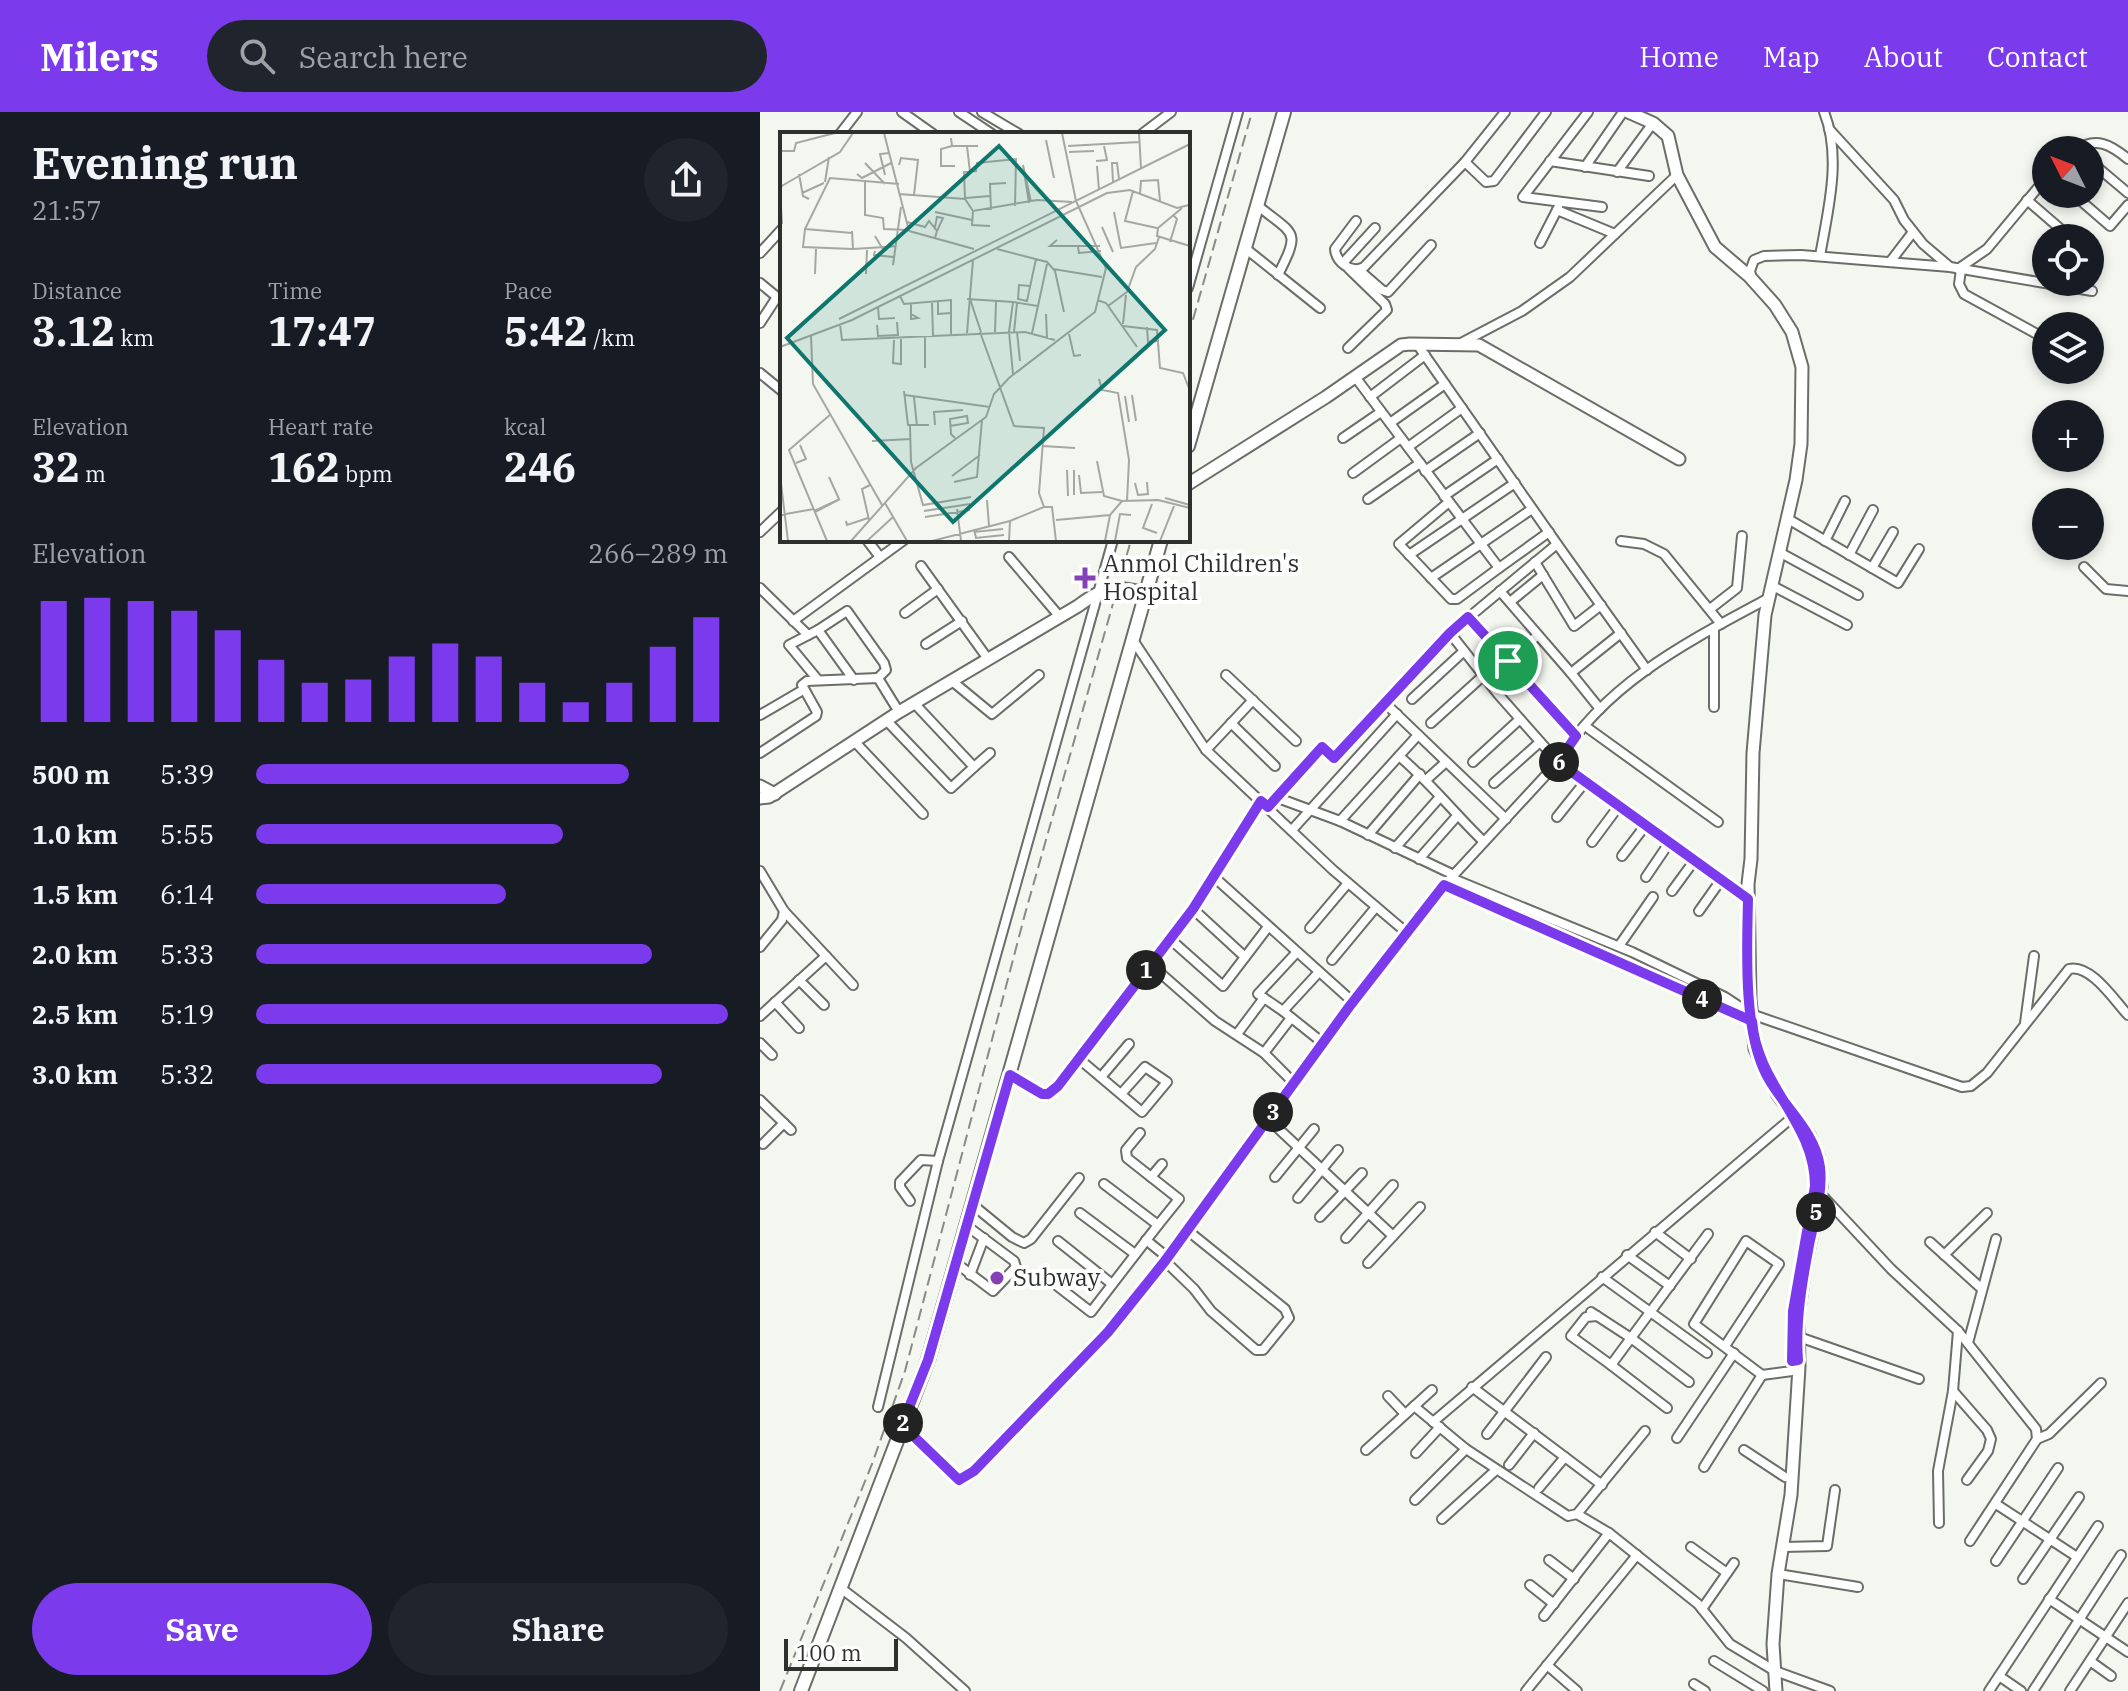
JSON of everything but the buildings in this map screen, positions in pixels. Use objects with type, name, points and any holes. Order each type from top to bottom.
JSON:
[{"type":"main road","points":[[1190,439],[1284,112]]},
{"type":"main road","points":[[801,1691],[928,1360],[1160,542]]},
{"type":"street","points":[[842,132],[857,112]]},
{"type":"street","points":[[902,112],[930,132]]},
{"type":"street","points":[[959,112],[989,132]]},
{"type":"street","points":[[982,112],[1008,131]]},
{"type":"street","points":[[1145,132],[1171,112]]},
{"type":"street","points":[[1190,281],[1238,112]]},
{"type":"street","points":[[1350,267],[1465,162],[1505,112]]},
{"type":"street","points":[[1465,162],[1486,182],[1494,181],[1546,112]]},
{"type":"street","points":[[1588,112],[1523,197],[1559,206],[1615,234]]},
{"type":"street","points":[[1585,167],[1626,112],[1653,123],[1668,136],[1677,175],[1715,247],[1752,279],[1783,316],[1792,332],[1802,367],[1801,444],[1788,519],[1767,599],[1753,753],[1748,899],[1751,1017],[1755,1049],[1766,1074],[1809,1135],[1818,1156],[1817,1193],[1798,1317],[1799,1337],[1785,1477],[1772,1575],[1768,1629],[1776,1691]]},
{"type":"street","points":[[1820,256],[1831,180],[1832,146],[1824,112]]},
{"type":"street","points":[[1617,172],[1653,123]]},
{"type":"street","points":[[1829,129],[1894,200],[1923,244],[1956,268],[1964,294],[2032,331]]},
{"type":"street","points":[[2104,144],[2128,159]]},
{"type":"street","points":[[1550,161],[1649,176]]},
{"type":"street","points":[[2104,173],[2128,193]]},
{"type":"street","points":[[1457,345],[1522,311],[1552,291],[1677,175]]},
{"type":"street","points":[[1956,268],[1973,261],[1987,249],[2032,194]]},
{"type":"street","points":[[2027,200],[2055,224]]},
{"type":"street","points":[[1257,205],[1289,231],[1293,238],[1293,245],[1278,275]]},
{"type":"street","points":[[2089,208],[2110,226],[2128,205]]},
{"type":"street","points":[[1559,206],[1602,207]]},
{"type":"street","points":[[1540,243],[1559,206]]},
{"type":"street","points":[[1356,221],[1335,249],[1336,256],[1388,292],[1431,245]]},
{"type":"street","points":[[1350,267],[1375,228]]},
{"type":"street","points":[[760,253],[780,231]]},
{"type":"street","points":[[1890,262],[1913,232]]},
{"type":"street","points":[[1245,248],[1320,308]]},
{"type":"street","points":[[1752,279],[1751,265],[1754,260],[1764,256],[1820,256],[1956,268],[2032,281]]},
{"type":"street","points":[[1348,348],[1387,310],[1350,267]]},
{"type":"street","points":[[760,283],[777,297],[760,323]]},
{"type":"street","points":[[1417,344],[1647,670]]},
{"type":"street","points":[[1190,483],[1356,378],[1401,345],[1417,344],[1479,345],[1679,459]]},
{"type":"street","points":[[1370,397],[1425,355]]},
{"type":"street","points":[[760,373],[780,389]]},
{"type":"street","points":[[1356,378],[1499,568]]},
{"type":"street","points":[[1390,423],[1445,384]]},
{"type":"street","points":[[1408,447],[1462,408]]},
{"type":"street","points":[[1343,438],[1381,412]]},
{"type":"street","points":[[1368,499],[1480,433]]},
{"type":"street","points":[[1353,473],[1401,438]]},
{"type":"street","points":[[1498,459],[1446,499],[1399,544],[1451,599],[1457,599],[1549,532]]},
{"type":"street","points":[[1409,555],[1515,483]]},
{"type":"street","points":[[1825,541],[1845,501]]},
{"type":"street","points":[[1431,578],[1532,509]]},
{"type":"street","points":[[1849,555],[1873,510]]},
{"type":"street","points":[[760,532],[780,513]]},
{"type":"street","points":[[1788,519],[1898,583],[1919,549]]},
{"type":"street","points":[[1872,568],[1893,532]]},
{"type":"street","points":[[1710,609],[1737,588],[1742,536]]},
{"type":"street","points":[[1621,541],[1644,544],[1664,554],[1710,609],[1718,626],[1714,707]]},
{"type":"street","points":[[869,542],[880,557]]},
{"type":"street","points":[[793,621],[901,542]]},
{"type":"street","points":[[878,1407],[938,1161],[1112,542]]},
{"type":"street","points":[[1010,1075],[1035,1091],[1048,1094],[1058,1086],[1193,909],[1264,804],[1278,798],[1322,747],[1334,758],[1450,633],[1557,544]]},
{"type":"street","points":[[1779,552],[1858,595]]},
{"type":"street","points":[[1009,557],[1060,617]]},
{"type":"street","points":[[1535,562],[1574,626],[1601,605]]},
{"type":"street","points":[[921,566],[988,659]]},
{"type":"street","points":[[2084,567],[2106,589],[2128,591]]},
{"type":"street","points":[[1510,602],[1543,575]]},
{"type":"street","points":[[1771,585],[1847,625]]},
{"type":"street","points":[[760,807],[768,796],[886,720],[1099,591],[1117,587],[1146,593]]},
{"type":"street","points":[[760,588],[808,635]]},
{"type":"street","points":[[905,613],[938,589]]},
{"type":"street","points":[[1500,591],[1600,709]]},
{"type":"street","points":[[902,1425],[959,1480],[965,1478],[1108,1332],[1166,1259],[1353,1002],[1407,933],[1450,880],[1558,762],[1600,709],[1615,693],[1647,670],[1767,599]]},
{"type":"street","points":[[760,753],[816,716],[817,712],[803,690],[804,682],[878,678],[886,670],[847,611],[789,645],[818,680]]},
{"type":"street","points":[[1468,617],[1576,736]]},
{"type":"street","points":[[926,644],[962,621]]},
{"type":"street","points":[[818,630],[854,680]]},
{"type":"street","points":[[1450,633],[1558,762],[1748,899]]},
{"type":"street","points":[[1571,673],[1621,633]]},
{"type":"street","points":[[1508,661],[1538,635]]},
{"type":"street","points":[[1133,640],[1206,750],[1348,883],[1407,933]]},
{"type":"street","points":[[1412,699],[1464,651]]},
{"type":"street","points":[[952,681],[992,714],[1039,675]]},
{"type":"street","points":[[1226,675],[1296,741]]},
{"type":"street","points":[[1431,723],[1484,675]]},
{"type":"street","points":[[878,678],[899,712]]},
{"type":"street","points":[[760,715],[803,690]]},
{"type":"street","points":[[1206,750],[1253,700]]},
{"type":"street","points":[[914,703],[974,767]]},
{"type":"street","points":[[1386,704],[1506,819]]},
{"type":"street","points":[[1292,830],[1397,714]]},
{"type":"street","points":[[1473,762],[1520,719]]},
{"type":"street","points":[[886,720],[951,788],[990,753]]},
{"type":"street","points":[[1231,723],[1275,766]]},
{"type":"street","points":[[1585,726],[1718,822]]},
{"type":"street","points":[[1340,821],[1418,735]]},
{"type":"street","points":[[855,742],[923,814]]},
{"type":"street","points":[[1494,783],[1540,742]]},
{"type":"street","points":[[1399,756],[1484,842]]},
{"type":"street","points":[[1368,835],[1423,777],[1446,762]]},
{"type":"street","points":[[1557,817],[1585,782]]},
{"type":"street","points":[[760,786],[768,796]]},
{"type":"street","points":[[1395,848],[1440,797]]},
{"type":"street","points":[[1278,798],[1340,821],[1419,859],[1450,880],[1751,1017],[1962,1087],[1980,1080],[2066,972],[2074,968],[2086,971],[2128,1015]]},
{"type":"street","points":[[1592,842],[1618,807]]},
{"type":"street","points":[[1419,859],[1457,816]]},
{"type":"street","points":[[1622,856],[1645,826]]},
{"type":"street","points":[[1646,877],[1669,843]]},
{"type":"street","points":[[1672,891],[1694,861]]},
{"type":"street","points":[[761,876],[784,911],[853,985]]},
{"type":"street","points":[[1213,876],[1353,1002]]},
{"type":"street","points":[[1450,880],[1619,946],[1725,997],[1751,1017]]},
{"type":"street","points":[[1699,911],[1721,880]]},
{"type":"street","points":[[1310,928],[1348,883]]},
{"type":"street","points":[[1619,946],[1653,897]]},
{"type":"street","points":[[1332,960],[1376,907]]},
{"type":"street","points":[[1193,909],[1245,957]]},
{"type":"street","points":[[760,947],[782,920],[784,911]]},
{"type":"street","points":[[1170,939],[1223,986],[1268,927]]},
{"type":"street","points":[[1297,952],[1258,994],[1323,1043]]},
{"type":"street","points":[[760,1016],[826,956]]},
{"type":"street","points":[[2025,1024],[2034,956]]},
{"type":"street","points":[[1150,964],[1215,1021],[1264,1053],[1294,1083]]},
{"type":"street","points":[[1283,1011],[1319,972]]},
{"type":"street","points":[[799,980],[824,1005]]},
{"type":"street","points":[[1237,1034],[1264,998]]},
{"type":"street","points":[[775,1002],[799,1028]]},
{"type":"street","points":[[1264,1053],[1291,1018]]},
{"type":"street","points":[[760,1043],[772,1055]]},
{"type":"street","points":[[1101,1077],[1129,1044]]},
{"type":"street","points":[[1078,1058],[1142,1112],[1167,1082],[1145,1067],[1121,1094]]},
{"type":"street","points":[[760,1100],[787,1127],[763,1144]]},
{"type":"street","points":[[1416,1453],[1435,1423],[1472,1387],[1794,1116]]},
{"type":"street","points":[[1268,1119],[1393,1236]]},
{"type":"street","points":[[1275,1177],[1314,1129]]},
{"type":"street","points":[[1042,1274],[1091,1312],[1179,1199],[1126,1154],[1140,1133]]},
{"type":"street","points":[[1298,1198],[1338,1150]]},
{"type":"street","points":[[910,1201],[900,1182],[921,1160],[938,1161]]},
{"type":"street","points":[[1151,1177],[1162,1164]]},
{"type":"street","points":[[1320,1217],[1362,1173]]},
{"type":"street","points":[[973,1205],[1024,1243],[1031,1239],[1079,1178]]},
{"type":"street","points":[[1104,1184],[1158,1225]]},
{"type":"street","points":[[1346,1238],[1393,1185]]},
{"type":"street","points":[[1817,1193],[1891,1269],[1958,1331],[2036,1429],[2037,1439]]},
{"type":"street","points":[[1769,1691],[1778,1574],[1791,1495],[1794,1303],[1817,1193]]},
{"type":"street","points":[[1368,1263],[1420,1207]]},
{"type":"street","points":[[1080,1213],[1135,1254]]},
{"type":"street","points":[[1944,1255],[1987,1213]]},
{"type":"street","points":[[956,1263],[993,1291],[1016,1267],[1014,1261],[967,1226]]},
{"type":"street","points":[[1146,1240],[1211,1311],[1256,1350],[1263,1350],[1289,1318],[1285,1309],[1187,1230]]},
{"type":"street","points":[[1655,1232],[1691,1259]]},
{"type":"street","points":[[1611,1365],[1708,1234]]},
{"type":"street","points":[[970,1275],[984,1238]]},
{"type":"street","points":[[1968,1343],[1996,1239]]},
{"type":"street","points":[[1058,1241],[1112,1284]]},
{"type":"street","points":[[1725,1346],[1779,1264],[1746,1241],[1694,1324],[1762,1375]]},
{"type":"street","points":[[1930,1242],[1982,1289]]},
{"type":"street","points":[[1627,1255],[1670,1286]]},
{"type":"street","points":[[1602,1277],[1707,1353]]},
{"type":"street","points":[[1667,1408],[1571,1336],[1586,1317],[1594,1314],[1689,1382]]},
{"type":"street","points":[[1939,1523],[1938,1471],[1953,1391],[1958,1331]]},
{"type":"street","points":[[1799,1337],[1919,1379]]},
{"type":"street","points":[[1677,1438],[1734,1353]]},
{"type":"street","points":[[1487,1434],[1546,1357]]},
{"type":"street","points":[[1704,1467],[1762,1375],[1794,1364]]},
{"type":"street","points":[[1970,1541],[2037,1439],[2049,1434],[2101,1383]]},
{"type":"street","points":[[1472,1387],[1602,1485]]},
{"type":"street","points":[[1366,1450],[1432,1390]]},
{"type":"street","points":[[1953,1391],[1987,1430],[1991,1439],[1988,1451],[1967,1480]]},
{"type":"street","points":[[1388,1396],[1405,1414]]},
{"type":"street","points":[[1414,1406],[1466,1449],[1568,1516],[1577,1514],[1645,1431]]},
{"type":"street","points":[[1509,1465],[1534,1433]]},
{"type":"street","points":[[1415,1500],[1466,1449]]},
{"type":"street","points":[[1744,1450],[1785,1477]]},
{"type":"street","points":[[1539,1488],[1565,1457]]},
{"type":"street","points":[[1996,1561],[2058,1468]]},
{"type":"street","points":[[1442,1519],[1496,1470]]},
{"type":"street","points":[[1783,1547],[1827,1546],[1835,1490]]},
{"type":"street","points":[[2023,1579],[2079,1497]]},
{"type":"street","points":[[1996,1504],[2077,1557]]},
{"type":"street","points":[[1577,1514],[1609,1533],[1702,1609],[1730,1644],[1772,1669],[1830,1691]]},
{"type":"street","points":[[1989,1691],[2098,1526]]},
{"type":"street","points":[[1544,1616],[1609,1533]]},
{"type":"street","points":[[1691,1547],[1727,1573]]},
{"type":"street","points":[[1526,1691],[1637,1555]]},
{"type":"street","points":[[2033,1691],[2121,1555]]},
{"type":"street","points":[[1549,1560],[1574,1579]]},
{"type":"street","points":[[1702,1609],[1734,1563]]},
{"type":"street","points":[[1778,1574],[1858,1587]]},
{"type":"street","points":[[1530,1585],[1554,1604]]},
{"type":"street","points":[[842,1589],[906,1638],[965,1691]]},
{"type":"street","points":[[2049,1599],[2128,1652]]},
{"type":"street","points":[[2073,1690],[2128,1603]]},
{"type":"street","points":[[1714,1661],[1763,1691]]},
{"type":"street","points":[[2090,1661],[2111,1676]]},
{"type":"street","points":[[1547,1665],[1577,1691]]},
{"type":"street","points":[[1999,1676],[2021,1691]]},
{"type":"street","points":[[1694,1684],[1705,1691]]},
{"type":"railway","points":[[1190,330],[1252,112]]},
{"type":"railway","points":[[780,1691],[872,1464],[905,1371],[1025,914],[1130,542]]},
{"type":"place","name":"Anmol Children's Hospital","points":[[1085,578]]},
{"type":"place","name":"Subway","points":[[997,1278]]},
{"type":"route","points":[[1508,661],[1468,617],[1334,758],[1322,747],[1268,807],[1261,801],[1193,909],[1058,1086],[1048,1094],[1042,1094],[1010,1075],[928,1360],[902,1425],[959,1480],[974,1471],[1108,1332],[1165,1261],[1349,1007],[1444,885],[1752,1021],[1755,1049],[1778,1095],[1794,1116],[1815,1172],[1793,1311],[1792,1361],[1798,1360],[1798,1317],[1821,1187],[1820,1170],[1809,1135],[1778,1095],[1766,1074],[1755,1049],[1750,999],[1748,899],[1558,762],[1576,736],[1508,661]]}]
